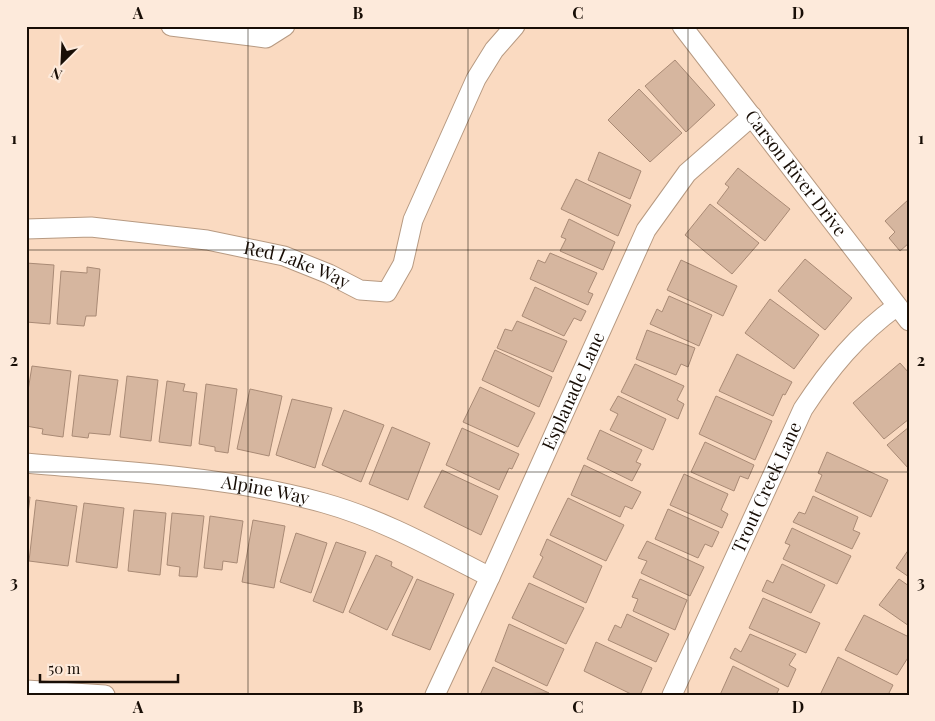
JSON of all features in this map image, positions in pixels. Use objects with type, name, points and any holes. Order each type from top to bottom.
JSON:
[{"type":"street","points":[[171,26],[266,38],[285,26]]},
{"type":"street","name":"Red Lake Way","points":[[26,229],[91,227],[207,240],[284,256],[329,274],[360,290],[387,292],[403,264],[413,220],[476,79],[494,50],[516,26]]},
{"type":"street","name":"Carson River Drive","points":[[682,26],[909,321]]},
{"type":"street","name":"Esplanade Lane","points":[[435,695],[646,230],[687,172],[752,116]]},
{"type":"street","name":"Trout Creek Lane","points":[[672,695],[803,409],[829,370],[877,321],[897,306]]},
{"type":"street","name":"Alpine Way","points":[[26,463],[237,483],[325,503],[393,529],[490,577]]},
{"type":"street","points":[[26,690],[105,695]]},
{"type":"building","points":[[675,60],[715,105],[686,132],[645,86]]},
{"type":"building","points":[[639,89],[682,133],[650,162],[608,120]]},
{"type":"building","points":[[599,152],[641,171],[630,199],[588,180]]},
{"type":"building","points":[[738,168],[790,209],[765,241],[717,203],[729,187],[725,184]]},
{"type":"building","points":[[576,179],[631,205],[618,236],[561,209]]},
{"type":"building","points":[[909,199],[909,243],[900,251],[889,238],[895,232],[885,221]]},
{"type":"building","points":[[710,204],[759,243],[732,274],[685,235]]},
{"type":"building","points":[[569,219],[615,242],[603,270],[560,251],[566,239],[561,237]]},
{"type":"building","points":[[550,253],[597,273],[588,292],[593,294],[588,305],[530,279],[538,260],[545,263]]},
{"type":"building","points":[[805,259],[852,298],[825,330],[778,291]]},
{"type":"building","points":[[681,260],[737,286],[723,316],[667,290]]},
{"type":"building","points":[[26,263],[54,265],[50,324],[26,322]]},
{"type":"building","points":[[87,267],[100,269],[96,316],[86,316],[84,326],[57,324],[61,271],[87,273]]},
{"type":"building","points":[[535,287],[586,311],[581,321],[574,318],[564,336],[522,316]]},
{"type":"building","points":[[669,296],[712,315],[699,346],[650,324],[657,309],[662,312]]},
{"type":"building","points":[[770,299],[819,335],[794,369],[745,333]]},
{"type":"building","points":[[517,321],[567,341],[553,372],[497,348],[505,329],[512,331]]},
{"type":"building","points":[[647,330],[695,348],[688,367],[681,364],[676,375],[636,359]]},
{"type":"building","points":[[495,350],[552,377],[539,407],[482,380]]},
{"type":"building","points":[[737,354],[792,382],[785,395],[783,394],[773,416],[719,391]]},
{"type":"building","points":[[900,363],[909,373],[909,419],[884,439],[853,403]]},
{"type":"building","points":[[635,364],[684,386],[677,400],[684,404],[678,419],[621,392]]},
{"type":"building","points":[[32,366],[71,371],[63,437],[42,434],[43,429],[26,426],[26,403]]},
{"type":"building","points":[[79,375],[118,380],[110,435],[89,433],[88,438],[72,436]]},
{"type":"building","points":[[127,376],[158,380],[151,441],[120,437]]},
{"type":"building","points":[[167,381],[185,384],[183,391],[197,393],[191,446],[159,442]]},
{"type":"building","points":[[206,384],[237,389],[228,453],[215,451],[215,447],[199,444]]},
{"type":"building","points":[[480,387],[535,413],[518,447],[463,422]]},
{"type":"building","points":[[250,389],[282,396],[269,456],[237,449]]},
{"type":"building","points":[[618,396],[666,419],[653,450],[610,430],[618,414],[610,410]]},
{"type":"building","points":[[716,396],[772,421],[755,460],[699,434]]},
{"type":"building","points":[[292,399],[332,408],[315,468],[276,455]]},
{"type":"building","points":[[344,410],[384,425],[361,482],[322,465]]},
{"type":"building","points":[[392,427],[430,443],[408,500],[369,484]]},
{"type":"building","points":[[909,427],[909,469],[887,445]]},
{"type":"building","points":[[462,428],[519,454],[512,469],[509,468],[499,490],[446,465]]},
{"type":"building","points":[[600,430],[642,450],[636,462],[641,464],[632,481],[587,459]]},
{"type":"building","points":[[705,442],[754,465],[748,479],[740,476],[734,491],[691,472]]},
{"type":"building","points":[[827,452],[888,480],[871,517],[815,491],[822,475],[818,473]]},
{"type":"building","points":[[584,465],[641,492],[632,509],[625,506],[620,517],[571,495]]},
{"type":"building","points":[[442,470],[498,496],[481,535],[424,507]]},
{"type":"building","points":[[684,474],[728,494],[721,510],[728,514],[722,528],[670,505]]},
{"type":"building","points":[[813,496],[858,517],[853,530],[860,533],[852,549],[793,522],[799,512],[805,514]]},
{"type":"building","points":[[26,497],[30,497],[26,532]]},
{"type":"building","points":[[568,498],[624,525],[606,561],[550,535]]},
{"type":"building","points":[[36,500],[77,506],[68,566],[29,561]]},
{"type":"building","points":[[84,503],[124,508],[117,568],[76,562]]},
{"type":"building","points":[[668,509],[719,532],[712,547],[705,544],[698,558],[655,539]]},
{"type":"building","points":[[134,510],[166,513],[160,575],[128,571]]},
{"type":"building","points":[[172,513],[204,516],[197,577],[179,576],[180,567],[167,565]]},
{"type":"building","points":[[210,516],[243,521],[237,563],[223,561],[222,570],[204,568]]},
{"type":"building","points":[[253,520],[285,526],[274,588],[242,582]]},
{"type":"building","points":[[792,528],[851,556],[837,584],[783,559],[790,545],[785,543]]},
{"type":"building","points":[[296,533],[327,543],[311,593],[280,582]]},
{"type":"building","points":[[547,539],[602,566],[586,603],[533,577],[543,557],[540,555]]},
{"type":"building","points":[[647,541],[704,567],[690,596],[641,573],[647,561],[638,558]]},
{"type":"building","points":[[336,542],[366,552],[343,613],[313,601]]},
{"type":"building","points":[[909,549],[909,577],[896,568]]},
{"type":"building","points":[[376,555],[392,562],[391,566],[413,577],[387,630],[349,612]]},
{"type":"building","points":[[782,564],[825,585],[811,613],[762,591],[767,580],[773,583]]},
{"type":"building","points":[[417,579],[454,594],[430,650],[392,635]]},
{"type":"building","points":[[640,579],[687,600],[675,630],[633,611],[638,599],[632,597]]},
{"type":"building","points":[[899,579],[909,586],[909,626],[879,605]]},
{"type":"building","points":[[529,583],[584,608],[566,644],[512,618]]},
{"type":"building","points":[[763,598],[820,623],[806,653],[749,628]]},
{"type":"building","points":[[627,614],[669,634],[656,662],[608,640],[615,625],[621,628]]},
{"type":"building","points":[[864,615],[909,637],[909,656],[897,675],[845,650]]},
{"type":"building","points":[[509,624],[564,649],[547,686],[495,661]]},
{"type":"building","points":[[750,634],[796,654],[789,665],[796,669],[788,687],[730,658],[735,648],[741,652]]},
{"type":"building","points":[[596,642],[652,668],[640,695],[633,695],[584,671]]},
{"type":"building","points":[[838,657],[893,685],[888,695],[820,695]]},
{"type":"building","points":[[733,666],[779,689],[776,695],[720,695]]},
{"type":"building","points":[[493,667],[549,693],[480,695]]}]
